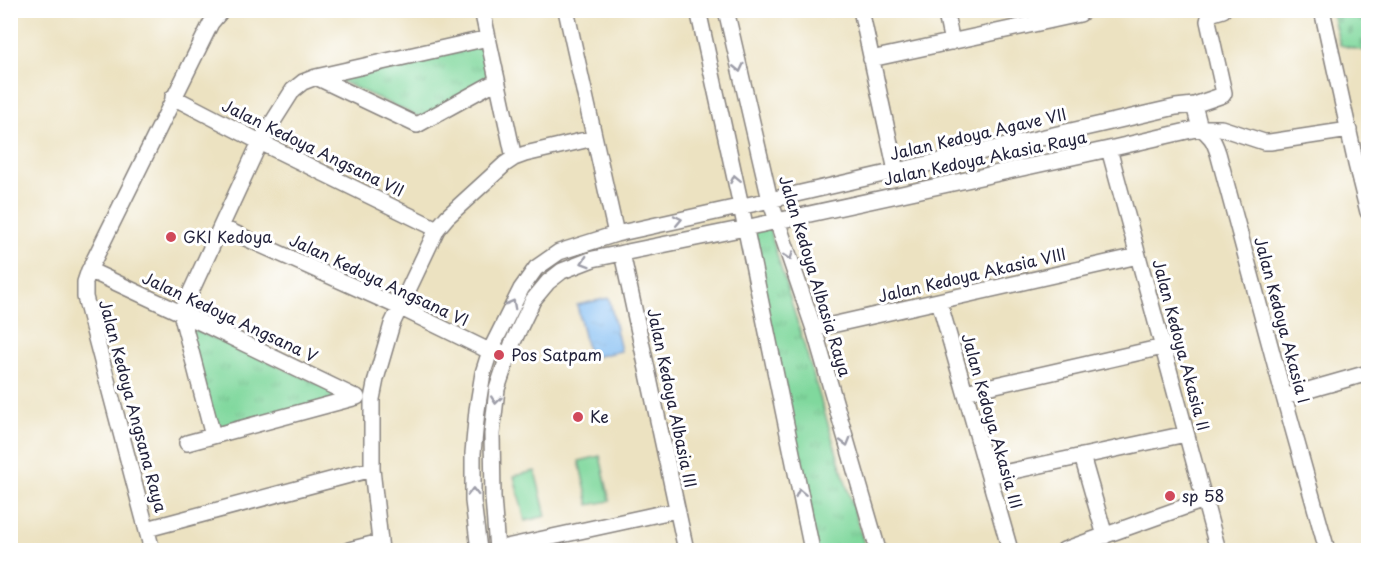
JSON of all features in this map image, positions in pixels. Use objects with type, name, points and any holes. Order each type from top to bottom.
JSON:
[{"type":"street","name":"Jalan Kedoya Angsana Raya","points":[[153,550],[85,297],[85,282],[173,98],[211,23],[222,10]]},
{"type":"street","points":[[482,10],[514,158]]},
{"type":"street","points":[[566,10],[616,234]]},
{"type":"street","points":[[698,10],[812,550]]},
{"type":"street","name":"Jalan Kedoya Albasia Raya","points":[[726,10],[770,200],[814,329],[878,550]]},
{"type":"street","points":[[861,10],[896,171]]},
{"type":"street","points":[[945,10],[952,42]]},
{"type":"street","points":[[871,59],[1080,14],[1085,10]]},
{"type":"street","name":"Jalan Kedoya Agave VII","points":[[478,550],[473,501],[473,453],[483,373],[490,351],[521,289],[536,268],[559,252],[616,234],[1176,107],[1194,105],[1223,95],[1208,21],[1210,14],[1223,10]]},
{"type":"street","points":[[1322,10],[1368,212]]},
{"type":"street","points":[[213,436],[182,313],[260,142],[293,90],[316,77],[488,38]]},
{"type":"street","points":[[316,77],[417,124],[497,81]]},
{"type":"street","name":"Jalan Kedoya Angsana VII","points":[[173,98],[437,229]]},
{"type":"street","name":"Jalan Kedoya Akasia I","points":[[1194,105],[1200,128],[1214,140],[1218,153],[1327,550]]},
{"type":"street","name":"Jalan Kedoya Akasia Raya","points":[[497,550],[492,434],[497,390],[512,344],[533,300],[561,271],[593,259],[1200,128],[1221,128],[1270,142],[1349,130]]},
{"type":"street","points":[[349,550],[380,546],[372,469],[372,399],[392,324],[437,229],[514,158],[594,138]]},
{"type":"street","name":"Jalan Kedoya Akasia II","points":[[1109,149],[1218,550]]},
{"type":"street","name":"Jalan Kedoya Angsana VI","points":[[221,227],[399,307],[490,351],[499,351],[505,354],[507,359]]},
{"type":"street","name":"Jalan Kedoya Albasia III","points":[[622,253],[686,550]]},
{"type":"street","name":"Jalan Kedoya Akasia VIII","points":[[814,329],[1138,256]]},
{"type":"street","name":"Jalan Kedoya Angsana V","points":[[91,267],[355,397]]},
{"type":"street","name":"Jalan Kedoya Akasia III","points":[[939,301],[1010,550]]},
{"type":"street","points":[[965,392],[1163,347]]},
{"type":"street","points":[[1284,397],[1368,373]]},
{"type":"street","points":[[187,443],[355,397],[372,399]]},
{"type":"street","points":[[989,476],[1186,434]]},
{"type":"street","points":[[1082,456],[1105,536]]},
{"type":"street","points":[[147,529],[372,469]]},
{"type":"street","points":[[1064,550],[1204,500]]},
{"type":"street","points":[[497,550],[677,510]]},
{"type":"green space","points":[[1331,11],[1368,11],[1368,52],[1340,45]]},
{"type":"green space","points":[[485,43],[492,79],[428,121],[327,75]]},
{"type":"green space","points":[[768,225],[866,550],[815,550],[741,231]]},
{"type":"green space","points":[[188,327],[347,396],[211,436]]},
{"type":"green space","points":[[600,456],[610,501],[589,505],[579,461]]},
{"type":"green space","points":[[535,471],[546,516],[525,521],[514,476]]},
{"type":"water","points":[[609,298],[621,351],[589,358],[577,305]]},
{"type":"place","name":"GKI Kedoya","points":[[171,237]]},
{"type":"place","name":"Pos Satpam","points":[[499,355]]},
{"type":"place","name":"Ke","points":[[578,417]]},
{"type":"place","name":"sp 58","points":[[1170,496]]}]
